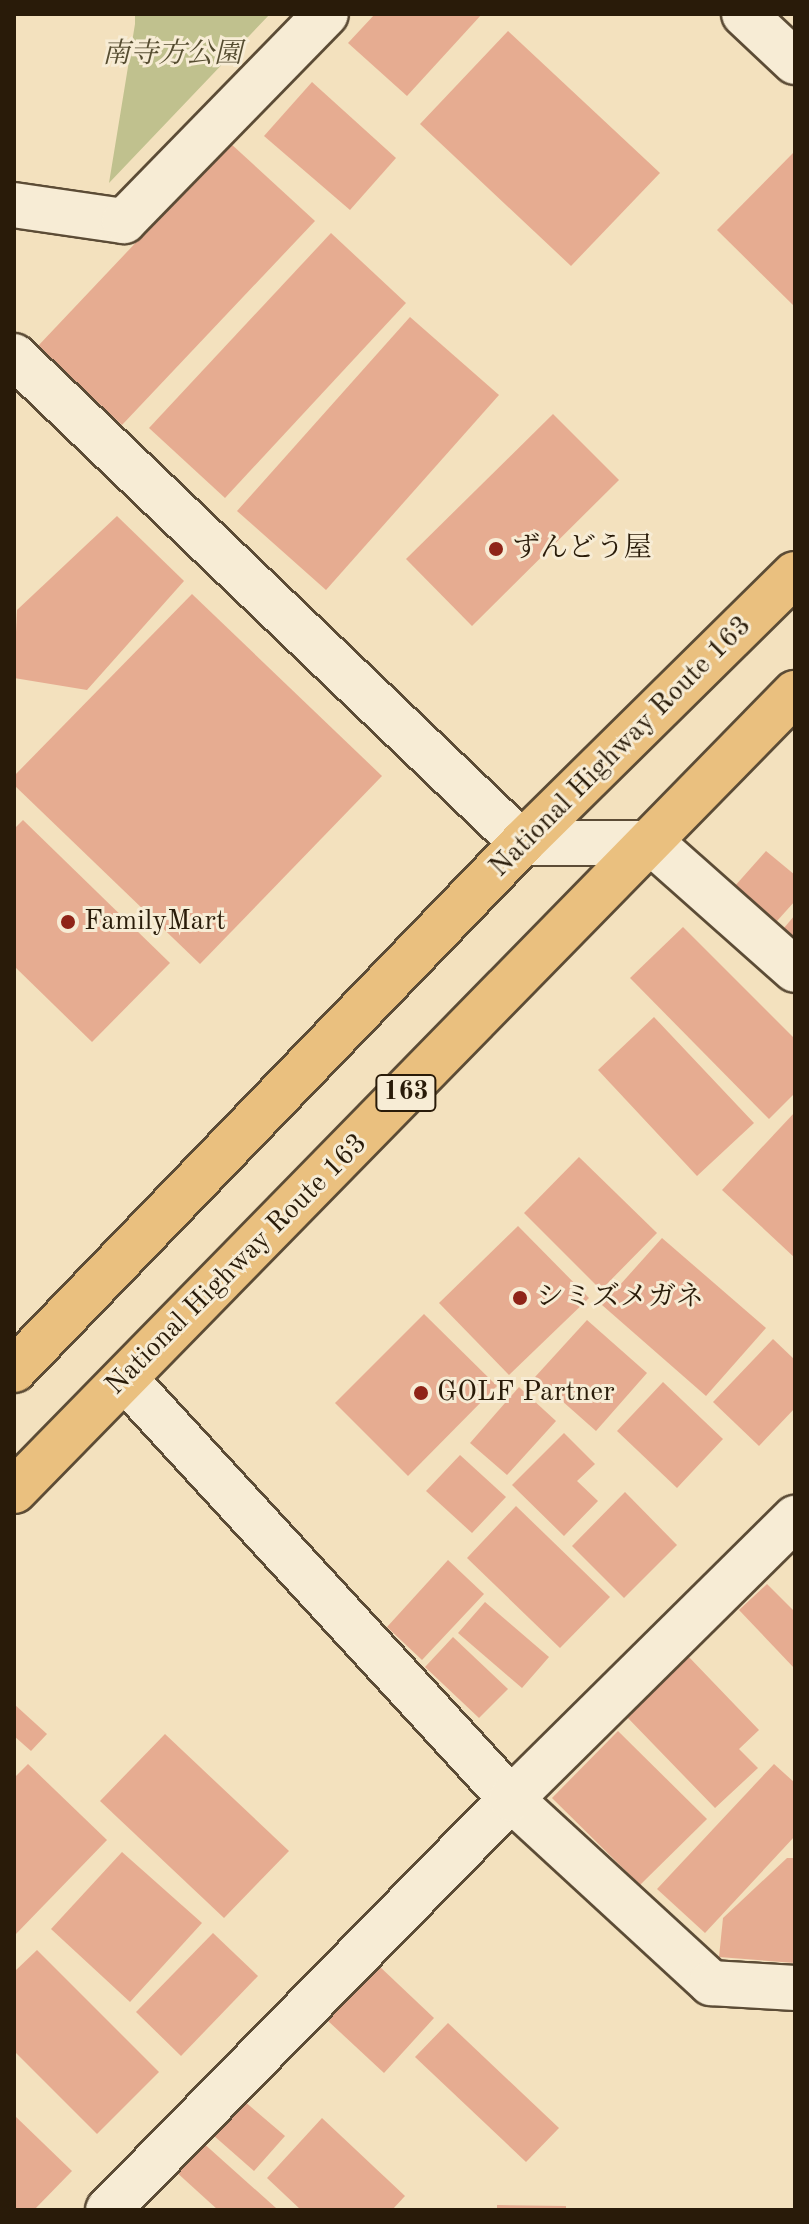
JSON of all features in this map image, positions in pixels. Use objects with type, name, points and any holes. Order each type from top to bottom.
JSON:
[{"type":"highway","name":"National Highway Route 163","points":[[14,1370],[522,843],[795,574]]},
{"type":"highway","name":"National Highway Route 163","points":[[14,1491],[652,843],[795,693]]},
{"type":"street","points":[[14,205],[124,221],[326,14]]},
{"type":"street","points":[[744,14],[795,62]]},
{"type":"street","points":[[14,356],[522,843],[652,843],[795,970]]},
{"type":"street","points":[[125,1379],[511,1799],[711,1983],[795,1988]]},
{"type":"street","points":[[108,2210],[511,1799],[795,1518]]},
{"type":"green space","name":"南寺方公園","points":[[135,14],[270,14],[109,183],[135,24]]},
{"type":"building","points":[[375,14],[482,14],[407,96],[348,43]]},
{"type":"building","points":[[508,31],[660,173],[571,266],[420,124]]},
{"type":"building","points":[[312,82],[396,158],[350,210],[264,136]]},
{"type":"building","points":[[230,143],[315,221],[122,425],[38,346]]},
{"type":"building","points":[[795,151],[795,307],[717,230]]},
{"type":"building","points":[[331,233],[406,303],[225,498],[149,428]]},
{"type":"building","points":[[410,317],[499,395],[326,590],[237,511]]},
{"type":"building","points":[[553,414],[619,480],[472,626],[406,559]]},
{"type":"building","points":[[117,516],[184,581],[87,690],[14,678],[17,610]]},
{"type":"building","points":[[192,594],[382,776],[200,964],[14,785],[14,776]]},
{"type":"building","points":[[23,820],[170,963],[92,1042],[14,966],[14,829]]},
{"type":"building","points":[[766,851],[795,875],[795,901],[768,931],[726,896]]},
{"type":"building","points":[[795,915],[795,950],[778,935]]},
{"type":"building","points":[[683,927],[795,1039],[795,1093],[769,1119],[630,978]]},
{"type":"building","points":[[654,1017],[754,1123],[697,1176],[598,1070]]},
{"type":"building","points":[[795,1112],[795,1258],[722,1190]]},
{"type":"building","points":[[579,1157],[657,1233],[601,1290],[524,1213]]},
{"type":"building","points":[[518,1226],[589,1298],[509,1375],[439,1303]]},
{"type":"building","points":[[662,1238],[766,1328],[706,1396],[602,1305]]},
{"type":"building","points":[[424,1314],[497,1386],[408,1476],[335,1403]]},
{"type":"building","points":[[587,1320],[647,1373],[596,1431],[535,1377]]},
{"type":"building","points":[[773,1339],[795,1360],[795,1408],[759,1446],[713,1402]]},
{"type":"building","points":[[663,1382],[723,1439],[677,1488],[617,1431]]},
{"type":"building","points":[[519,1387],[556,1421],[507,1475],[470,1443]]},
{"type":"building","points":[[564,1433],[595,1464],[577,1481],[598,1501],[564,1536],[512,1485]]},
{"type":"building","points":[[460,1455],[506,1497],[472,1533],[426,1491]]},
{"type":"building","points":[[625,1492],[677,1545],[624,1598],[572,1546]]},
{"type":"building","points":[[516,1506],[610,1597],[560,1648],[467,1558]]},
{"type":"building","points":[[448,1560],[484,1594],[422,1660],[387,1627]]},
{"type":"building","points":[[767,1584],[795,1612],[795,1669],[739,1610]]},
{"type":"building","points":[[485,1602],[549,1657],[522,1688],[458,1633]]},
{"type":"building","points":[[453,1637],[508,1689],[479,1718],[425,1667]]},
{"type":"building","points":[[687,1655],[759,1730],[739,1749],[758,1768],[715,1808],[625,1715]]},
{"type":"building","points":[[14,1704],[47,1734],[31,1751],[14,1736]]},
{"type":"building","points":[[618,1731],[707,1819],[640,1885],[552,1798]]},
{"type":"building","points":[[165,1734],[289,1851],[224,1918],[100,1801]]},
{"type":"building","points":[[28,1764],[107,1840],[14,1936],[14,1778]]},
{"type":"building","points":[[774,1764],[795,1783],[795,1836],[705,1933],[657,1889]]},
{"type":"building","points":[[122,1852],[202,1923],[130,2002],[51,1929]]},
{"type":"building","points":[[787,1858],[795,1858],[795,1963],[719,1957],[723,1918]]},
{"type":"building","points":[[213,1933],[258,1976],[181,2056],[136,2012]]},
{"type":"building","points":[[37,1950],[159,2072],[97,2134],[14,2051],[14,1972]]},
{"type":"building","points":[[378,1965],[434,2018],[384,2073],[327,2020]]},
{"type":"building","points":[[448,2023],[559,2128],[526,2162],[415,2057]]},
{"type":"building","points":[[243,2100],[285,2136],[254,2171],[213,2135]]},
{"type":"building","points":[[14,2115],[72,2171],[34,2210],[14,2210]]},
{"type":"building","points":[[322,2118],[405,2196],[392,2210],[301,2210],[267,2178]]},
{"type":"building","points":[[201,2141],[276,2208],[218,2210],[174,2170]]},
{"type":"building","points":[[497,2205],[566,2206],[566,2210],[497,2210]]},
{"type":"place","name":"ずんどう屋","points":[[496,549]]},
{"type":"place","name":"FamilyMart","points":[[68,922]]},
{"type":"place","name":"シミズメガネ","points":[[520,1298]]},
{"type":"place","name":"GOLF Partner","points":[[421,1393]]}]
